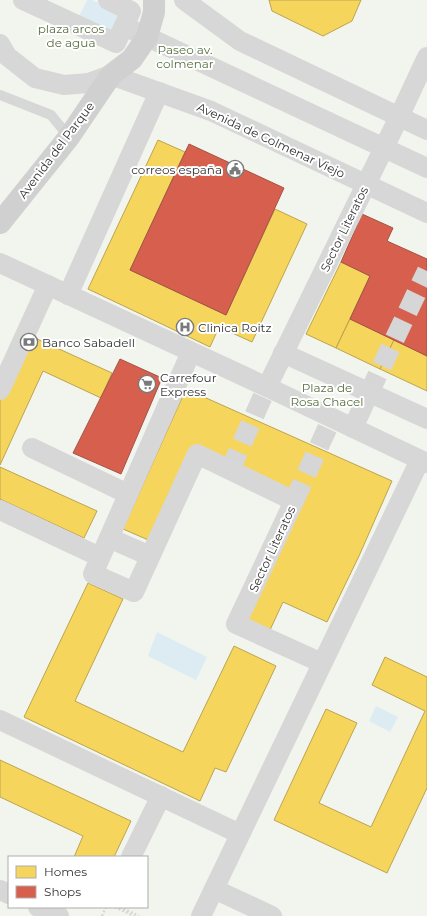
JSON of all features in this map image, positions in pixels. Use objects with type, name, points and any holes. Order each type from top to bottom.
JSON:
[{"type":"street","points":[[23,0],[116,43],[131,11],[108,0]]},
{"type":"street","name":"Avenida del Parque","points":[[0,224],[69,137],[111,75],[132,59],[147,36],[154,12],[154,0]]},
{"type":"street","points":[[184,0],[240,41],[427,130]]},
{"type":"street","points":[[209,0],[222,29]]},
{"type":"street","points":[[124,26],[427,168]]},
{"type":"street","points":[[0,44],[7,56],[35,78],[64,85],[89,83],[111,75]]},
{"type":"street","name":"Sector Literatos","points":[[267,387],[427,57]]},
{"type":"street","name":"Avenida de Colmenar Viejo","points":[[111,75],[211,111],[427,213]]},
{"type":"street","points":[[68,295],[159,92]]},
{"type":"street","points":[[0,263],[424,462],[322,663],[201,916]]},
{"type":"street","points":[[0,390],[48,286]]},
{"type":"street","name":"Sector Literatos","points":[[191,352],[100,557],[94,574],[134,592],[197,454],[294,501],[236,624],[322,663]]},
{"type":"street","points":[[284,353],[427,420]]},
{"type":"street","points":[[353,428],[370,393]]},
{"type":"street","points":[[32,448],[128,494]]},
{"type":"street","points":[[0,510],[100,557]]},
{"type":"street","points":[[109,538],[150,556]]},
{"type":"street","points":[[0,720],[240,834]]},
{"type":"street","points":[[131,856],[161,796]]},
{"type":"street","points":[[214,889],[272,916]]},
{"type":"street","points":[[40,908],[59,916]]},
{"type":"lane","points":[[0,94],[51,115],[69,137]]},
{"type":"path","points":[[117,908],[134,916]]},
{"type":"path","points":[[122,908],[139,916]]},
{"type":"green space","points":[[0,0],[427,0],[427,916],[0,916]]},
{"type":"shaded area","points":[[87,0],[92,0],[123,15],[113,36],[78,19]]},
{"type":"shaded area","points":[[157,632],[207,657],[196,680],[148,656]]},
{"type":"shaded area","points":[[376,706],[398,717],[390,732],[369,721]]},
{"type":"building: Homes","points":[[269,0],[361,0],[352,21],[323,36],[272,11]]},
{"type":"building: Homes","points":[[158,140],[185,152],[130,270],[226,315],[275,209],[307,224],[252,342],[219,327],[210,347],[88,289]]},
{"type":"building: Homes","points":[[341,262],[370,276],[336,348],[306,334]]},
{"type":"building: Homes","points":[[350,319],[394,340],[380,369],[336,348]]},
{"type":"building: Homes","points":[[26,334],[112,373],[101,398],[43,371],[0,465],[0,393]]},
{"type":"building: Homes","points":[[394,340],[427,356],[427,391],[380,369]]},
{"type":"building: Homes","points":[[186,389],[392,481],[359,556],[327,622],[283,602],[270,630],[244,618],[300,500],[194,449],[153,542],[123,529]]},
{"type":"building: Homes","points":[[0,467],[97,511],[84,538],[0,499]]},
{"type":"building: Homes","points":[[88,583],[123,599],[75,701],[183,752],[234,646],[276,666],[226,772],[215,768],[200,801],[24,717]]},
{"type":"building: Homes","points":[[385,657],[427,677],[427,788],[387,873],[274,820],[326,709],[357,723],[319,803],[371,827],[425,711],[372,685]]},
{"type":"building: Homes","points":[[0,760],[131,821],[114,856],[74,856],[83,836],[0,797]]},
{"type":"building: Shops","points":[[189,144],[284,188],[226,315],[130,270]]},
{"type":"building: Shops","points":[[362,214],[393,228],[387,241],[427,259],[427,356],[350,319],[370,276],[341,262]]},
{"type":"building: Shops","points":[[120,359],[162,378],[121,474],[73,453]]},
{"type":"tunnel","points":[[369,393],[427,271]]},
{"type":"tunnel","points":[[230,470],[267,387]]},
{"type":"tunnel","points":[[294,501],[332,418]]},
{"type":"place","name":"correos españa","points":[[235,169]]},
{"type":"place","name":"Clinica Roitz","points":[[185,327]]},
{"type":"place","name":"Banco Sabadell","points":[[29,342]]},
{"type":"place","name":"Carrefour Express","points":[[147,384]]},
{"type":"park label","name":"plaza arcos de agua","points":[[71,35]]},
{"type":"park label","name":"Paseo av. colmenar","points":[[185,56]]},
{"type":"park label","name":"Plaza de Rosa Chacel","points":[[327,394]]}]
